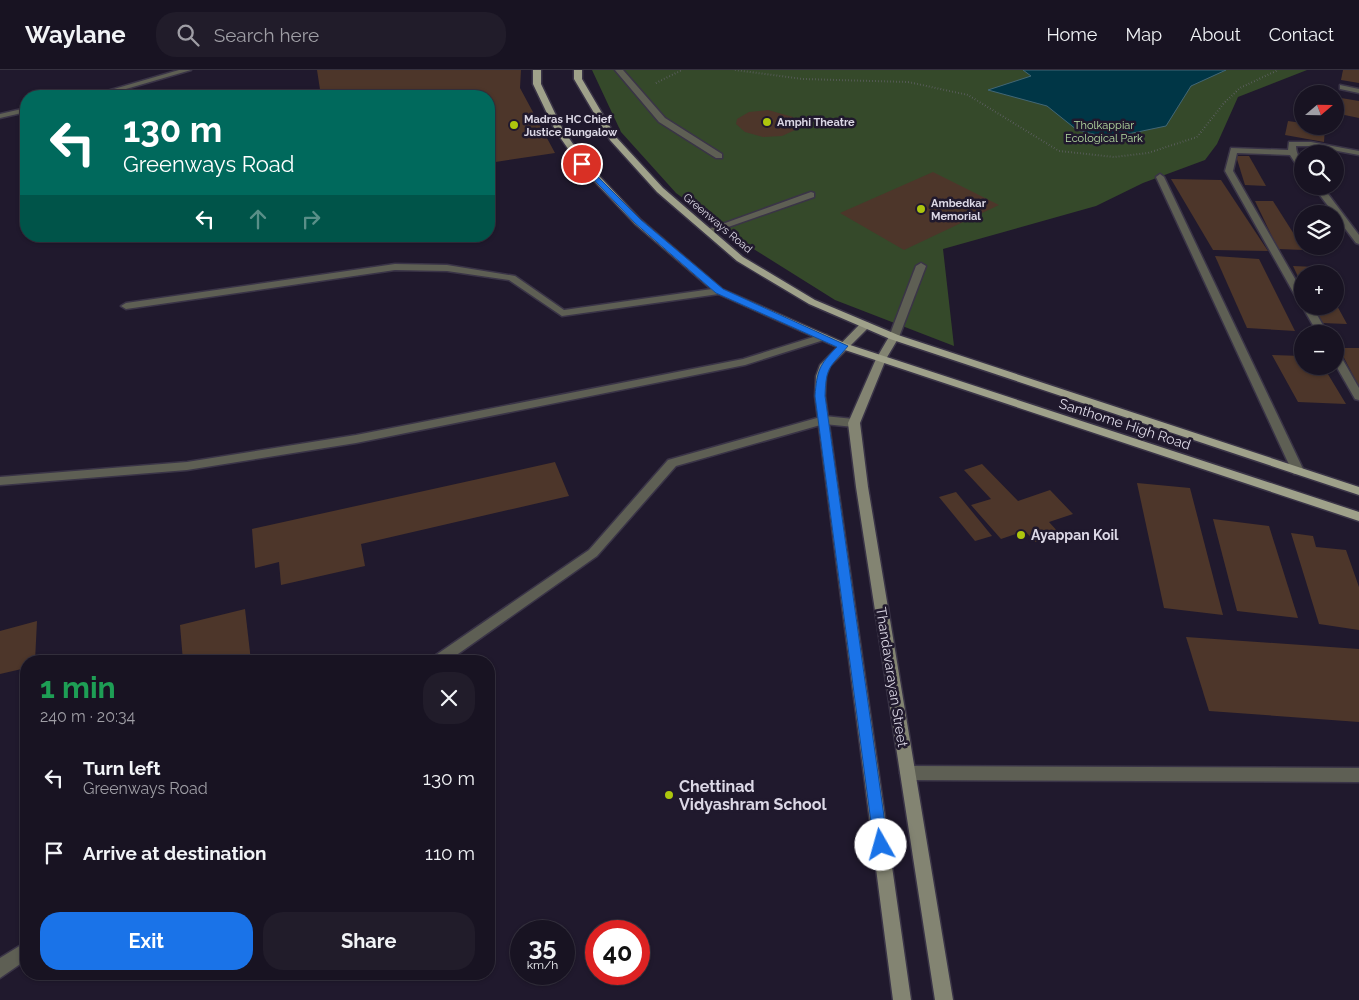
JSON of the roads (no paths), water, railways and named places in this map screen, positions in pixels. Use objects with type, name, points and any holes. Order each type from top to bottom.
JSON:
[{"type":"main road","points":[[537,70],[537,84],[560,130],[582,164],[638,222],[719,291],[823,338],[881,359]]},
{"type":"main road","name":"Greenways Road","points":[[578,70],[578,79],[614,138],[660,190],[740,259],[812,302],[894,337]]},
{"type":"main road","name":"Santhome High Road","points":[[894,337],[1359,491]]},
{"type":"main road","name":"Santhome High Road","points":[[881,359],[1359,517]]},
{"type":"street","points":[[115,90],[187,70]]},
{"type":"street","points":[[619,70],[662,120],[719,156]]},
{"type":"street","points":[[1344,88],[1359,90]]},
{"type":"street","points":[[0,116],[20,111]]},
{"type":"street","points":[[1294,156],[1292,153],[1292,144],[1311,144],[1359,153]]},
{"type":"street","points":[[1292,153],[1234,150],[1229,171],[1294,284]]},
{"type":"street","points":[[1160,177],[1298,471]]},
{"type":"street","points":[[708,231],[812,195]]},
{"type":"street","points":[[1324,195],[1359,241]]},
{"type":"street","points":[[894,337],[921,266]]},
{"type":"street","points":[[126,306],[396,267],[447,268],[512,278],[562,313],[719,291]]},
{"type":"street","points":[[865,325],[825,365],[821,376],[820,396],[902,1000]]},
{"type":"street","name":"Thandavarayan Street","points":[[894,337],[881,359],[854,423],[863,497],[944,1000]]},
{"type":"street","points":[[0,481],[186,466],[356,439],[745,362],[823,338]]},
{"type":"street","points":[[1344,371],[1359,397]]},
{"type":"street","points":[[447,655],[593,552],[672,463],[824,420],[854,423]]},
{"type":"street","points":[[908,773],[1359,775]]},
{"type":"street","points":[[0,968],[20,954]]},
{"type":"water","points":[[1023,70],[1226,70],[1191,86],[1166,126],[1109,138],[1077,130],[1047,106],[988,90],[1031,76]]},
{"type":"place","name":"Amphi Theatre","points":[[767,122]]},
{"type":"place","name":"Madras HC Chief Justice Bungalow","points":[[514,125]]},
{"type":"place","name":"Ambedkar Memorial","points":[[921,209]]},
{"type":"place","name":"Ayappan Koil","points":[[1021,535]]},
{"type":"place","name":"Chettinad Vidyashram School","points":[[669,795]]},
{"type":"park label","name":"Tholkappiar Ecological Park","points":[[1104,131]]}]
